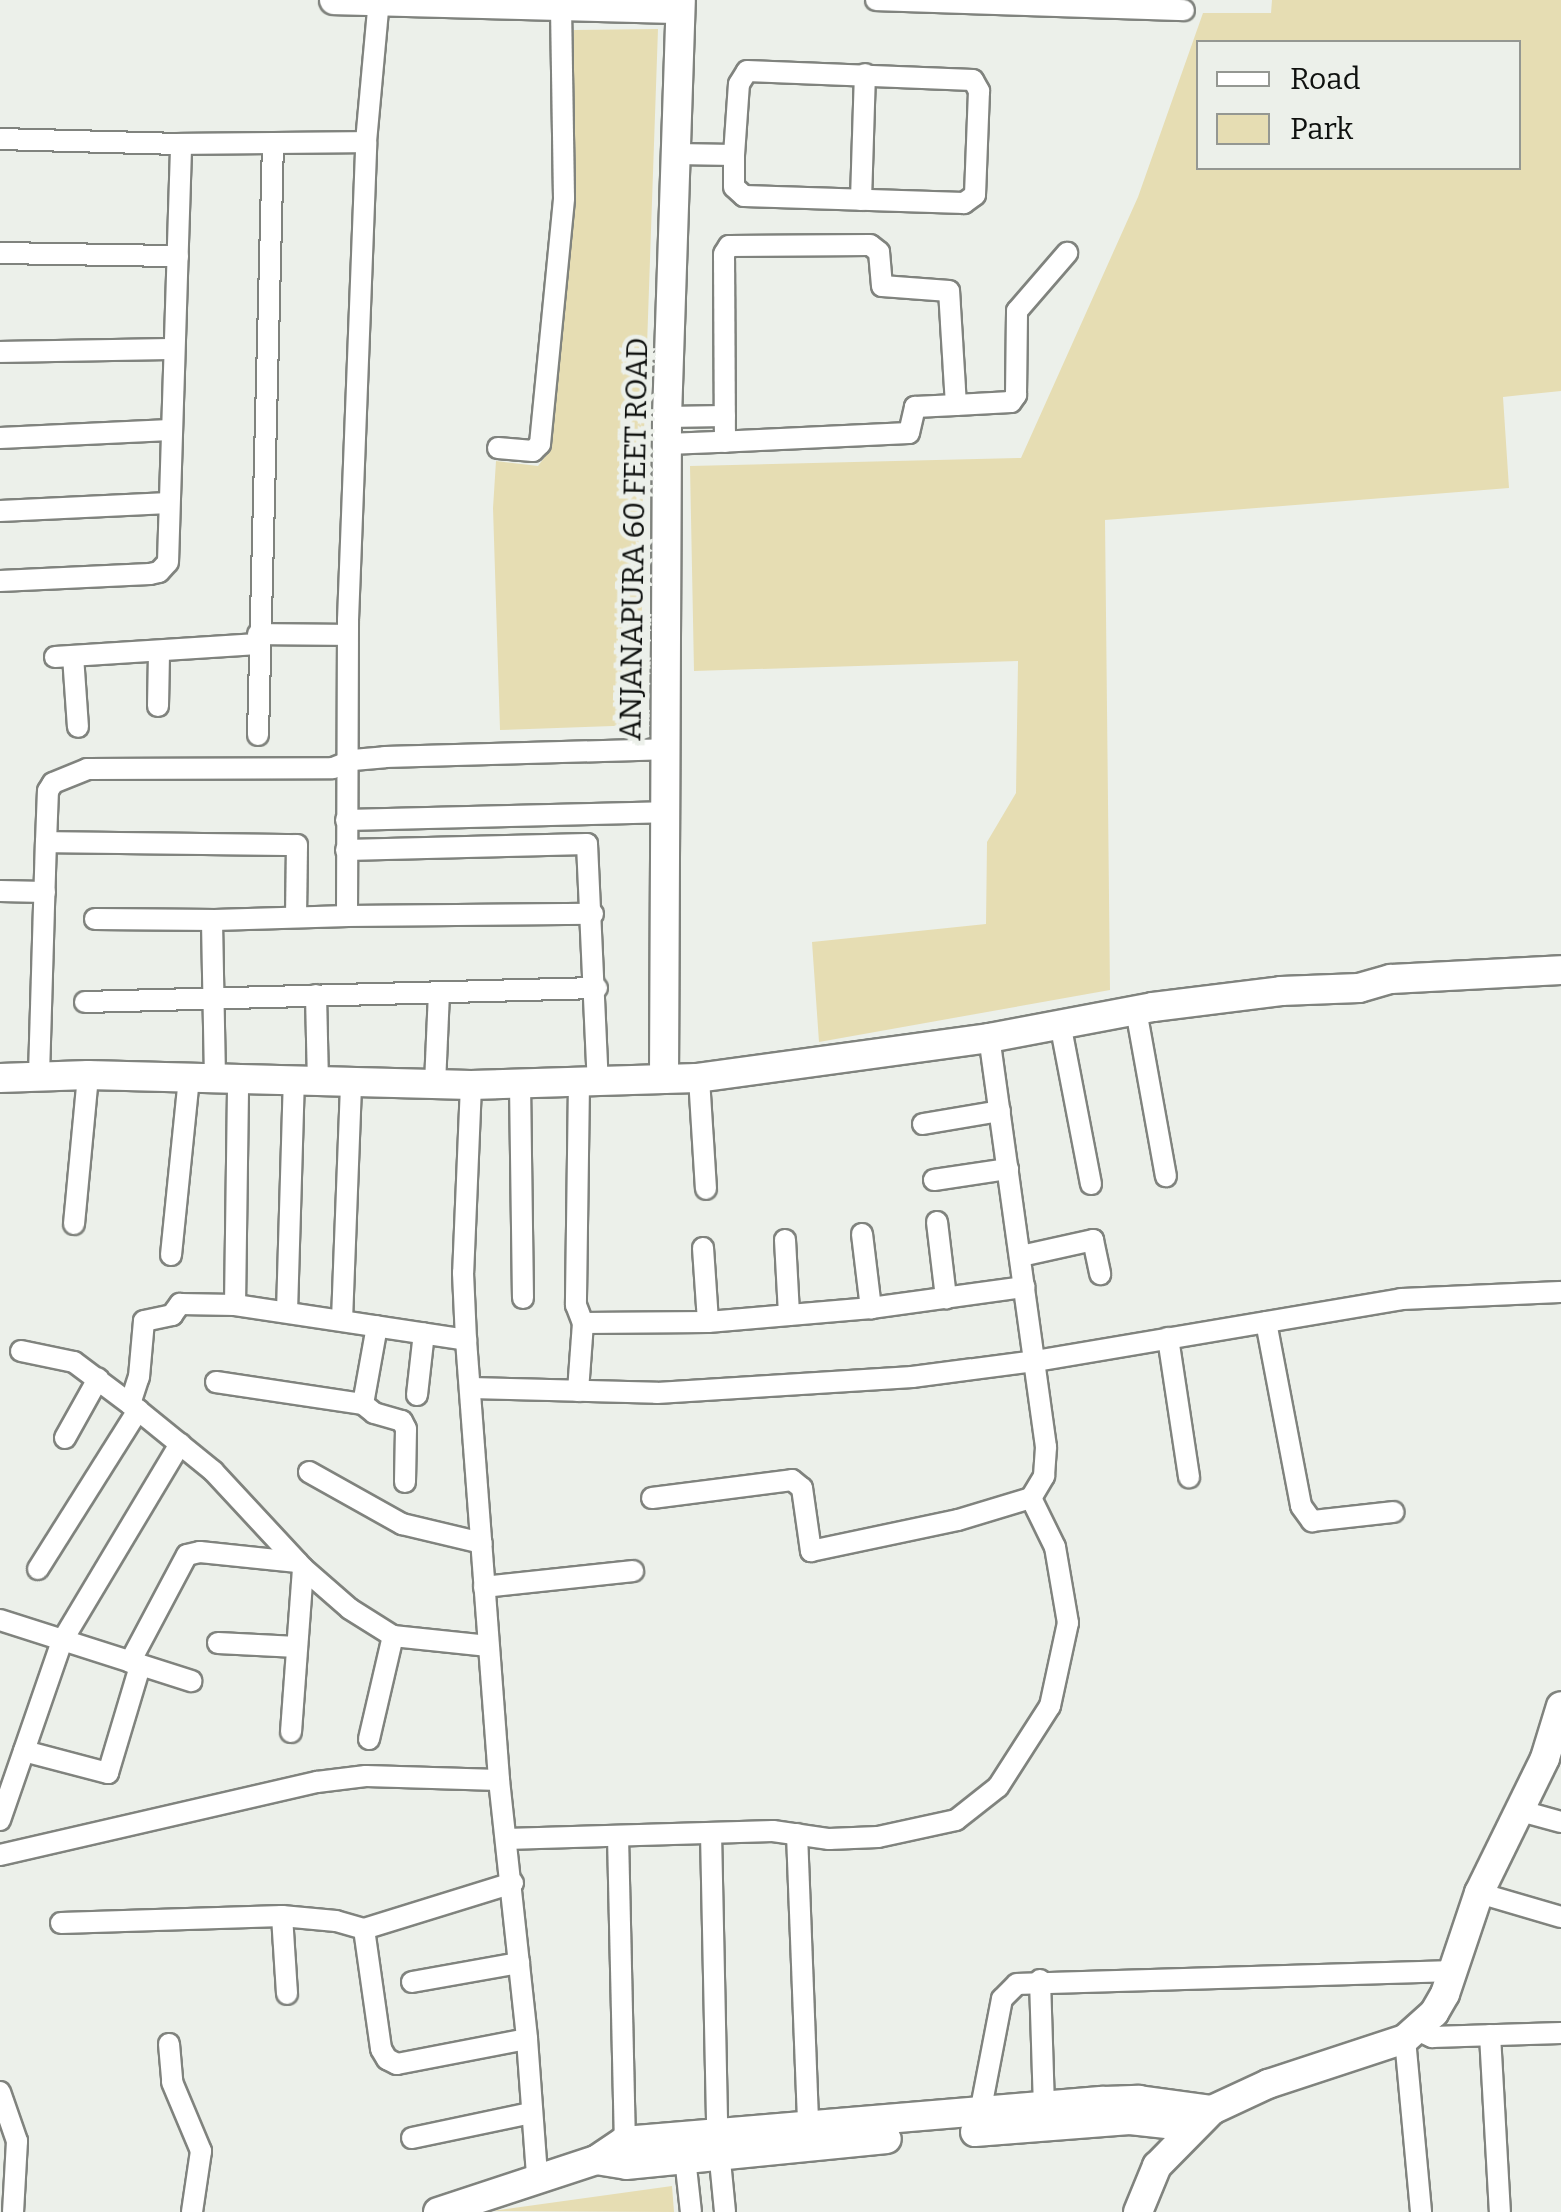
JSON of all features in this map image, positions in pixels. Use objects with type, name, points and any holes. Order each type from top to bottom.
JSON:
[{"type":"street","points":[[334,0],[680,4]]},
{"type":"street","points":[[347,916],[347,635],[366,142],[379,0]]},
{"type":"street","points":[[876,0],[1184,10]]},
{"type":"street","points":[[498,448],[533,451],[540,444],[564,198],[550,2]]},
{"type":"street","name":"ANJANAPURA 60 FEET ROAD","points":[[664,1079],[662,812],[667,430],[680,4]]},
{"type":"street","points":[[747,71],[968,77],[979,91],[972,200],[744,196],[734,187],[734,155],[739,84],[747,71]]},
{"type":"street","points":[[861,200],[865,74]]},
{"type":"street","points":[[0,139],[181,144],[366,142]]},
{"type":"street","points":[[258,735],[274,143]]},
{"type":"street","points":[[0,581],[159,572],[168,562],[181,144]]},
{"type":"street","points":[[676,154],[734,155]]},
{"type":"street","points":[[725,442],[724,254],[733,245],[870,246],[878,252],[882,286],[949,291],[956,405]]},
{"type":"street","points":[[667,430],[725,442],[909,433],[915,406],[1011,402],[1016,395],[1014,325],[1018,311],[1067,252]]},
{"type":"street","points":[[0,253],[178,256]]},
{"type":"street","points":[[0,352],[174,349]]},
{"type":"street","points":[[667,430],[725,416]]},
{"type":"street","points":[[0,438],[170,430]]},
{"type":"street","points":[[0,512],[169,502]]},
{"type":"street","points":[[78,727],[64,657],[159,653],[258,639],[347,635]]},
{"type":"street","points":[[158,706],[159,653]]},
{"type":"street","points":[[39,1075],[48,791],[53,783],[73,772],[332,768],[384,757],[664,749]]},
{"type":"street","points":[[346,820],[662,812]]},
{"type":"street","points":[[46,842],[298,845],[296,917]]},
{"type":"street","points":[[346,850],[587,844],[596,988],[576,1305],[584,1323],[578,1391]]},
{"type":"street","points":[[0,892],[45,892]]},
{"type":"street","points":[[95,919],[593,914]]},
{"type":"street","points":[[216,920],[214,1078],[235,1305]]},
{"type":"street","points":[[0,1078],[39,1075],[471,1085],[699,1078],[989,1038],[1136,1010],[1281,991],[1359,988],[1391,979],[1561,970]]},
{"type":"street","points":[[1359,988],[1373,994],[1561,984]]},
{"type":"street","points":[[85,1002],[596,988]]},
{"type":"street","points":[[435,1084],[440,993]]},
{"type":"street","points":[[288,1312],[316,995]]},
{"type":"street","points":[[1136,1010],[1166,1176]]},
{"type":"street","points":[[1060,1023],[1091,1184]]},
{"type":"street","points":[[652,1498],[792,1480],[802,1488],[812,1550],[958,1520],[1032,1498],[1044,1476],[1046,1447],[989,1038]]},
{"type":"street","points":[[74,1224],[88,1076]]},
{"type":"street","points":[[171,1255],[214,1078]]},
{"type":"street","points":[[699,1078],[706,1189]]},
{"type":"street","points":[[342,1320],[352,1082]]},
{"type":"street","points":[[520,1084],[523,1298]]},
{"type":"street","points":[[471,1085],[462,1273],[488,1646],[528,2039],[536,2176]]},
{"type":"street","points":[[923,1124],[1000,1111]]},
{"type":"street","points":[[934,1180],[1008,1169]]},
{"type":"street","points":[[937,1222],[946,1298]]},
{"type":"street","points":[[862,1234],[871,1308]]},
{"type":"street","points":[[785,1240],[788,1315]]},
{"type":"street","points":[[1021,1256],[1093,1240],[1100,1274]]},
{"type":"street","points":[[704,1248],[708,1322]]},
{"type":"street","points":[[584,1323],[708,1322],[871,1308],[1025,1287]]},
{"type":"street","points":[[471,1388],[657,1393],[912,1377],[1036,1361],[1401,1298],[1561,1292]]},
{"type":"street","points":[[38,1569],[134,1407],[148,1317],[172,1315],[180,1304],[235,1305],[466,1340]]},
{"type":"street","points":[[1266,1322],[1301,1506],[1312,1521],[1394,1512]]},
{"type":"street","points":[[363,1404],[377,1326]]},
{"type":"street","points":[[418,1395],[424,1333]]},
{"type":"street","points":[[1168,1338],[1189,1477]]},
{"type":"street","points":[[21,1352],[74,1362],[134,1407],[256,1512],[300,1565],[350,1609],[393,1636],[488,1646]]},
{"type":"street","points":[[65,1438],[98,1379]]},
{"type":"street","points":[[216,1382],[363,1404],[402,1422],[406,1429],[406,1482]]},
{"type":"street","points":[[0,1820],[62,1641],[180,1444]]},
{"type":"street","points":[[309,1472],[402,1524],[482,1543]]},
{"type":"street","points":[[506,1839],[711,1833],[878,1836],[956,1820],[998,1786],[1050,1706],[1068,1623],[1056,1547],[1032,1498]]},
{"type":"street","points":[[24,1751],[108,1773],[135,1664],[187,1555],[200,1552],[300,1565]]},
{"type":"street","points":[[291,1732],[300,1565]]},
{"type":"street","points":[[484,1587],[633,1571]]},
{"type":"street","points":[[0,1620],[191,1681]]},
{"type":"street","points":[[368,1739],[393,1636]]},
{"type":"street","points":[[218,1643],[297,1647]]},
{"type":"street","points":[[1138,2212],[1157,2166],[1202,2118],[1268,2084],[1411,2035],[1434,2013],[1453,1971],[1479,1893],[1520,1811],[1561,1706]]},
{"type":"street","points":[[0,1855],[317,1782],[366,1776],[500,1780]]},
{"type":"street","points":[[1520,1811],[1561,1822]]},
{"type":"street","points":[[711,1833],[718,2142],[725,2212]]},
{"type":"street","points":[[797,1834],[808,2125]]},
{"type":"street","points":[[618,1836],[625,2153]]},
{"type":"street","points":[[61,1923],[282,1916],[336,1921],[364,1929],[512,1884]]},
{"type":"street","points":[[1479,1893],[1561,1917]]},
{"type":"street","points":[[282,1916],[287,1994]]},
{"type":"street","points":[[364,1929],[381,2049],[387,2059],[396,2064],[528,2039]]},
{"type":"street","points":[[412,1982],[519,1963]]},
{"type":"street","points":[[980,2113],[1002,2000],[1017,1984],[1040,1980],[1453,1971]]},
{"type":"street","points":[[1040,1980],[1044,2106]]},
{"type":"street","points":[[1411,2035],[1432,2038],[1561,2033]]},
{"type":"street","points":[[1411,2035],[1422,2212]]},
{"type":"street","points":[[1490,2036],[1500,2212]]},
{"type":"street","points":[[169,2044],[172,2082],[200,2150],[192,2212]]},
{"type":"street","points":[[0,2092],[18,2141],[14,2212]]},
{"type":"street","points":[[718,2142],[808,2125],[1139,2100],[1202,2118]]},
{"type":"street","points":[[412,2138],[531,2112]]},
{"type":"street","points":[[438,2212],[473,2206],[536,2176],[625,2153],[684,2145],[1202,2118]]},
{"type":"street","points":[[684,2145],[691,2212]]},
{"type":"green space","points":[[1272,0],[1561,0],[1561,391],[1503,397],[1509,488],[1105,520],[1110,990],[819,1042],[812,942],[986,924],[987,842],[1016,793],[1018,661],[694,671],[690,466],[1021,458],[1138,197],[1203,13],[1271,13]]},
{"type":"green space","points":[[658,29],[643,461],[641,725],[500,730],[493,508],[496,461],[538,466],[547,454],[570,261],[574,30]]},
{"type":"green space","points":[[672,2186],[674,2212],[491,2211]]}]
